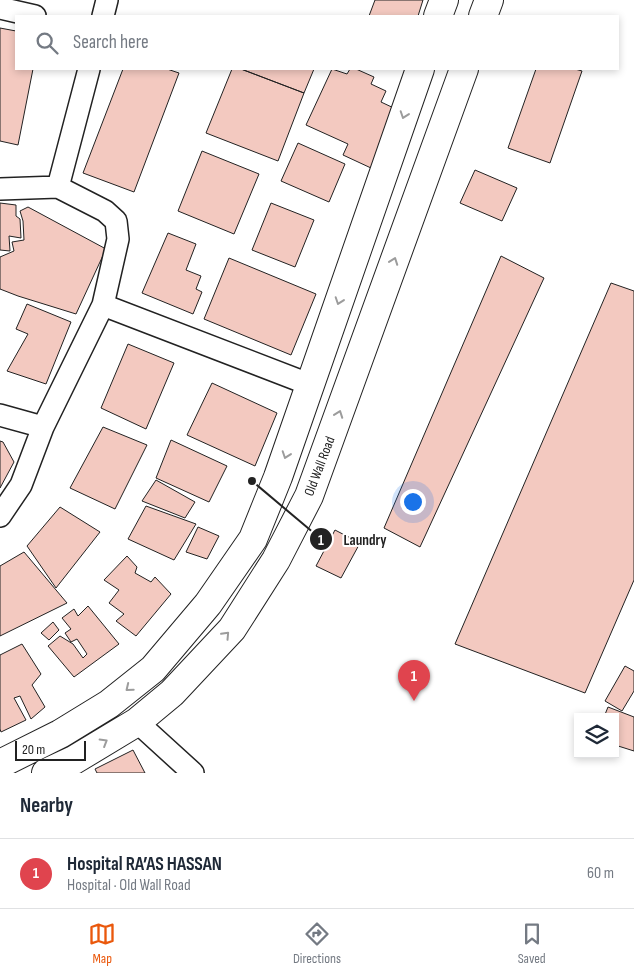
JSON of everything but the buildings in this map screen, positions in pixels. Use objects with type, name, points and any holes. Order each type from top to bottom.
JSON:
[{"type":"main road","points":[[438,15],[444,0]]},
{"type":"main road","points":[[483,15],[489,0]]},
{"type":"main road","points":[[0,764],[60,734],[110,704],[153,669],[208,604],[253,539],[278,478],[420,70]]},
{"type":"main road","name":"Old Wall Road","points":[[46,773],[77,766],[137,722],[172,693],[232,629],[276,560],[309,496],[464,70]]},
{"type":"main road","points":[[153,669],[172,693]]},
{"type":"street","points":[[103,15],[107,0]]},
{"type":"street","points":[[0,8],[30,15]]},
{"type":"street","points":[[58,188],[89,70]]},
{"type":"street","points":[[0,189],[58,188],[106,211],[116,221],[118,239],[104,305],[43,427],[21,485],[0,516]]},
{"type":"street","points":[[104,305],[310,385]]},
{"type":"street","points":[[0,415],[43,427]]},
{"type":"street","points":[[137,722],[193,773]]},
{"type":"street","points":[[60,734],[77,766]]},
{"type":"place","name":"Laundry","points":[[252,481]]},
{"type":"place","name":"Hospital RA’AS HASSAN","points":[[414,701]]}]
